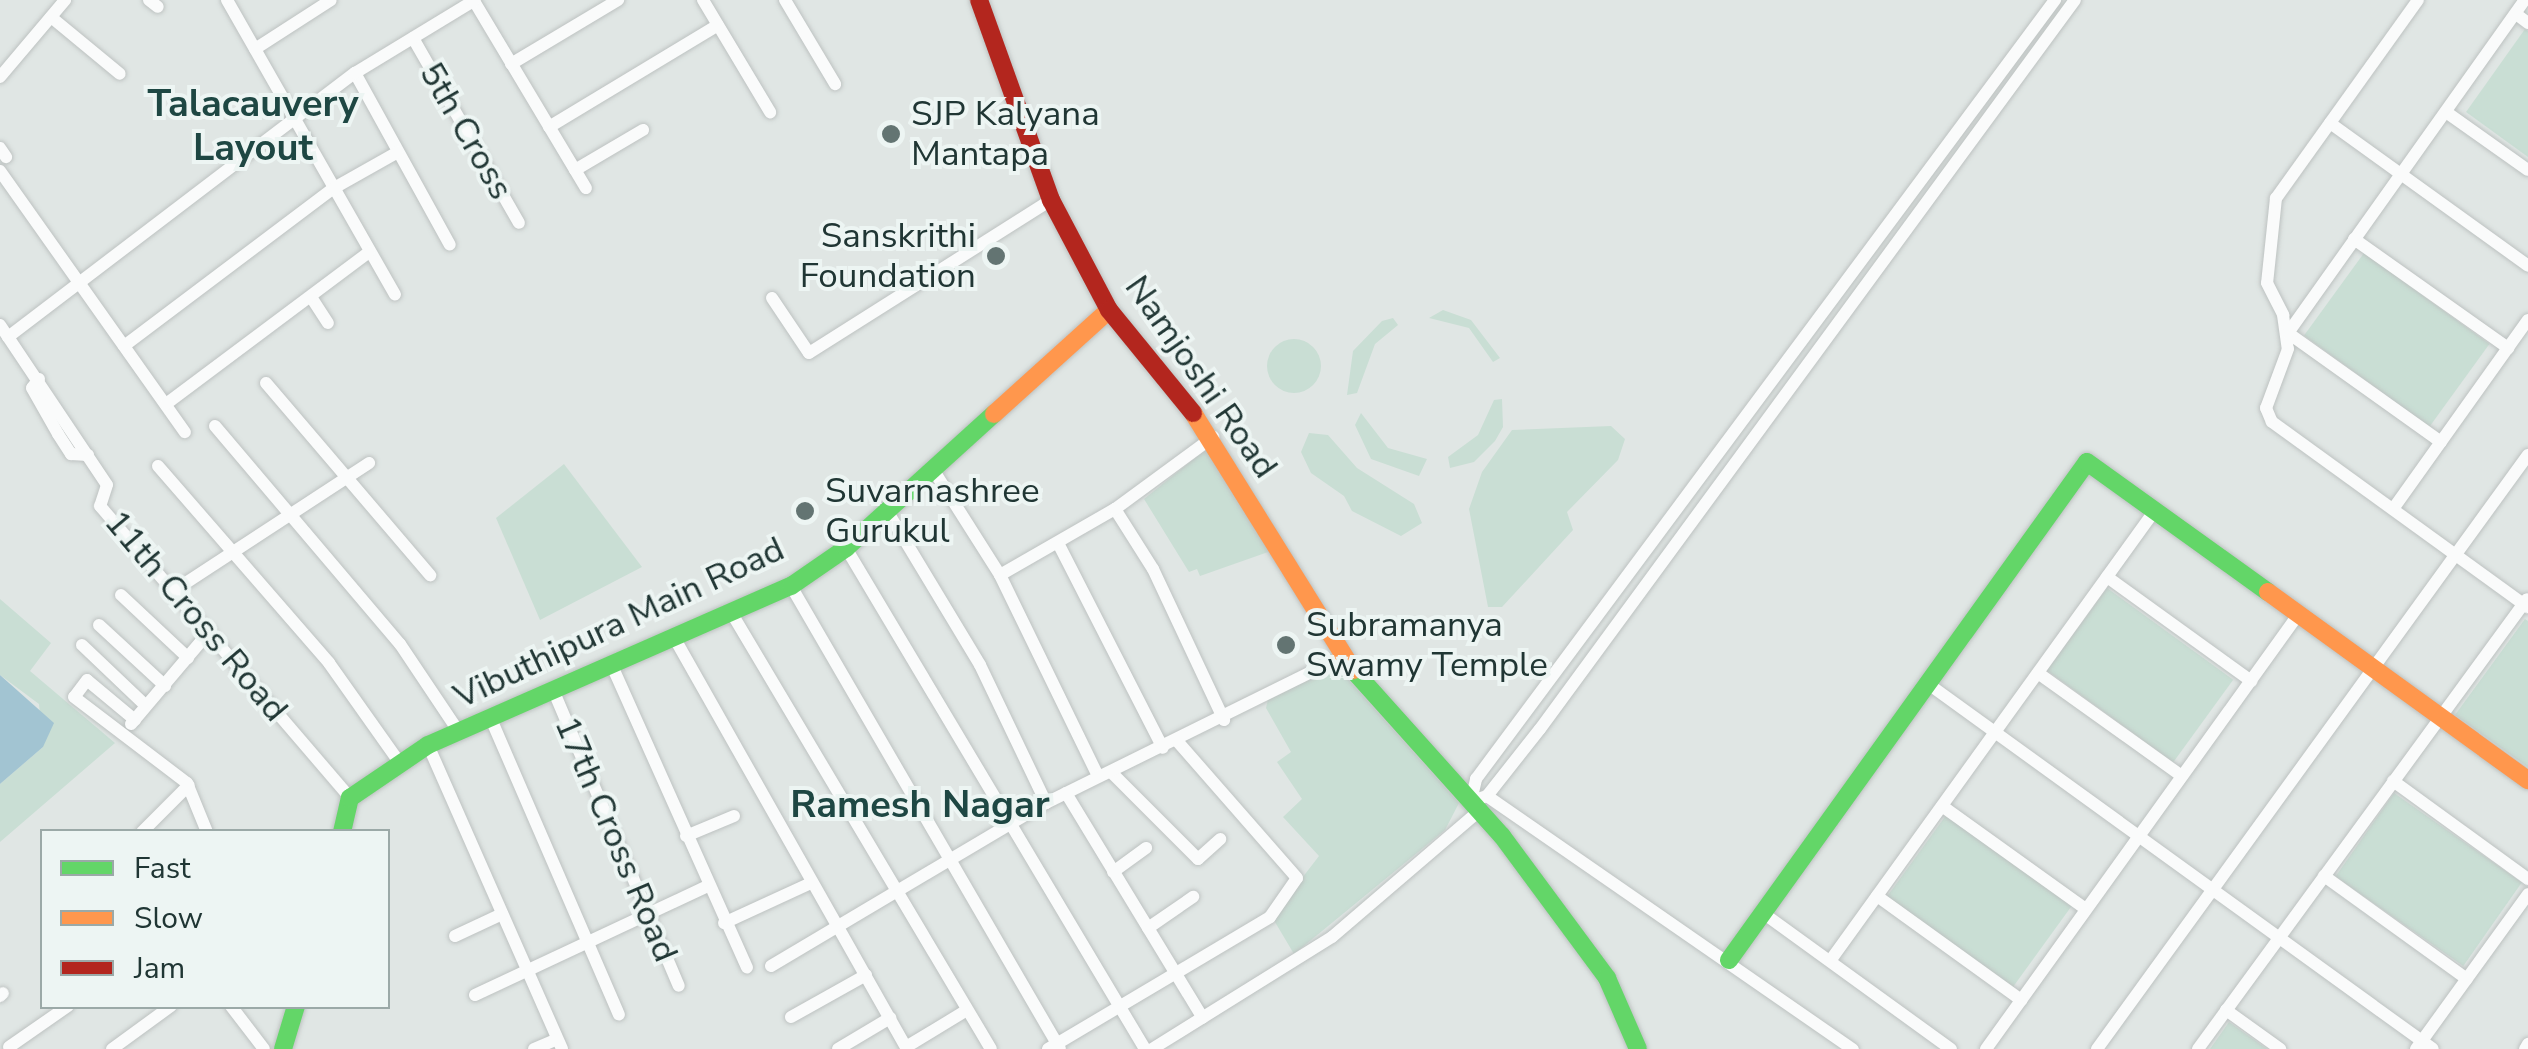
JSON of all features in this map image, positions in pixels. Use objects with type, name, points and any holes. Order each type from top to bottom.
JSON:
[{"type":"street","points":[[0,77],[65,0]]},
{"type":"street","points":[[227,0],[395,294]]},
{"type":"street","points":[[256,49],[330,0]]},
{"type":"street","points":[[4,331],[79,282],[355,74],[474,0],[586,188]]},
{"type":"street","points":[[511,64],[618,0]]},
{"type":"street","points":[[702,0],[770,112]]},
{"type":"street","points":[[785,0],[836,84]]},
{"type":"street","name":"Namjoshi Road","points":[[979,0],[1051,200],[1109,310],[1213,437],[1341,657],[1479,802],[1606,978],[1638,1049]]},
{"type":"street","points":[[1853,1049],[1729,960],[1709,953],[1479,802],[1476,779],[2055,0]]},
{"type":"street","points":[[846,548],[1148,1049],[1332,937],[1479,802],[2074,0]]},
{"type":"street","points":[[2198,1049],[2526,602],[2272,422],[2266,408],[2288,349],[2288,332],[2268,283],[2276,198],[2418,0]]},
{"type":"street","points":[[2288,332],[2526,0]]},
{"type":"street","points":[[2516,14],[2528,22]]},
{"type":"street","points":[[50,17],[120,74]]},
{"type":"street","points":[[549,126],[718,25]]},
{"type":"street","name":"5th Cross","points":[[413,38],[519,224]]},
{"type":"street","points":[[355,74],[450,245]]},
{"type":"street","points":[[2446,112],[2528,170]]},
{"type":"street","points":[[2330,123],[2528,266]]},
{"type":"street","points":[[575,170],[642,130]]},
{"type":"street","points":[[124,346],[334,188],[398,152]]},
{"type":"street","points":[[2,158],[79,282],[186,432]]},
{"type":"street","points":[[772,298],[809,353],[1051,200]]},
{"type":"street","points":[[2354,239],[2508,348]]},
{"type":"street","points":[[166,404],[370,252]]},
{"type":"street","points":[[310,297],[328,322]]},
{"type":"street","name":"Vibuthipura Main Road","points":[[350,798],[428,746],[791,586],[846,548],[1109,310]]},
{"type":"street","points":[[2393,509],[2528,320]]},
{"type":"street","name":"11th Cross Road","points":[[4,331],[106,485],[100,506],[350,798]]},
{"type":"street","points":[[2288,332],[2441,442]]},
{"type":"street","points":[[266,383],[430,575]]},
{"type":"street","points":[[214,426],[400,644],[458,732]]},
{"type":"street","points":[[1000,575],[1115,510],[1213,437]]},
{"type":"street","points":[[2098,1049],[2528,455]]},
{"type":"street","points":[[1729,960],[2087,462],[2528,780]]},
{"type":"street","points":[[175,590],[368,463]]},
{"type":"street","points":[[158,466],[329,663],[400,762]]},
{"type":"street","points":[[934,471],[1000,575],[1105,774],[1198,859],[1220,838]]},
{"type":"street","points":[[886,509],[980,666],[1046,803]]},
{"type":"street","points":[[1115,510],[1154,569],[1224,720]]},
{"type":"street","points":[[1830,961],[2154,510]]},
{"type":"street","points":[[1058,543],[1164,748]]},
{"type":"street","points":[[2106,577],[2251,680]]},
{"type":"street","points":[[791,586],[952,857],[1055,1047],[1270,917],[1297,878],[1178,742]]},
{"type":"street","points":[[121,595],[188,658]]},
{"type":"street","points":[[730,612],[990,1049]]},
{"type":"street","points":[[1986,1049],[2298,614]]},
{"type":"street","points":[[100,625],[165,686]]},
{"type":"street","points":[[122,733],[210,632]]},
{"type":"street","points":[[674,639],[907,1048],[966,1010]]},
{"type":"street","points":[[82,645],[146,706]]},
{"type":"street","points":[[770,966],[1046,803],[1224,720],[1341,657]]},
{"type":"street","points":[[612,668],[747,967]]},
{"type":"street","points":[[2038,673],[2182,776]]},
{"type":"street","points":[[135,720],[86,680],[74,697],[189,785],[206,829]]},
{"type":"street","points":[[1928,683],[2424,1046],[2466,979],[2528,894]]},
{"type":"street","name":"17th Cross Road","points":[[554,692],[679,986]]},
{"type":"street","points":[[491,719],[619,1015]]},
{"type":"street","points":[[428,746],[560,1044],[534,1049]]},
{"type":"street","points":[[2393,781],[2528,879]]},
{"type":"street","points":[[145,829],[189,785]]},
{"type":"street","points":[[1066,793],[1203,1018]]},
{"type":"street","points":[[343,829],[350,798]]},
{"type":"street","points":[[1942,806],[2086,909]]},
{"type":"street","points":[[686,836],[734,816]]},
{"type":"street","points":[[1113,872],[1146,848]]},
{"type":"street","points":[[2324,876],[2466,979]]},
{"type":"street","points":[[724,923],[811,882]]},
{"type":"street","points":[[474,995],[708,886]]},
{"type":"street","points":[[1877,896],[2021,1000]]},
{"type":"street","points":[[1148,928],[1193,897]]},
{"type":"street","points":[[1763,912],[1951,1049]]},
{"type":"street","points":[[455,936],[502,914]]},
{"type":"street","points":[[791,1017],[866,975]]},
{"type":"street","points":[[9,1047],[64,1009]]},
{"type":"street","points":[[112,1049],[162,1009]]},
{"type":"street","points":[[233,1009],[264,1049]]},
{"type":"street","points":[[283,1049],[295,1009]]},
{"type":"street","points":[[2226,1010],[2280,1049]]},
{"type":"street","points":[[838,1049],[890,1018]]},
{"type":"street","points":[[26,1036],[35,1049]]},
{"type":"green space","points":[[2525,29],[2528,31],[2528,157],[2466,112]]},
{"type":"green space","points":[[2364,253],[2489,344],[2429,427],[2304,336]]},
{"type":"green space","points":[[1443,310],[1471,320],[1500,358],[1493,362],[1469,328],[1429,318]]},
{"type":"green space","points":[[1393,318],[1398,325],[1375,344],[1357,393],[1347,395],[1353,351],[1382,321]]},
{"type":"green space","points":[[1294,339],[1313,347],[1321,366],[1313,385],[1294,393],[1275,385],[1267,366],[1275,347]]},
{"type":"green space","points":[[1502,399],[1503,427],[1495,441],[1474,462],[1450,468],[1448,457],[1478,435],[1494,400]]},
{"type":"green space","points":[[1361,413],[1388,448],[1427,459],[1419,476],[1371,459],[1355,425]]},
{"type":"green space","points":[[1611,426],[1625,439],[1618,460],[1567,512],[1573,530],[1502,607],[1488,607],[1469,509],[1482,472],[1512,430]]},
{"type":"green space","points":[[1309,433],[1328,435],[1357,468],[1414,504],[1422,523],[1401,536],[1352,511],[1344,496],[1311,473],[1301,452]]},
{"type":"green space","points":[[1210,446],[1271,551],[1200,576],[1197,569],[1189,572],[1144,499]]},
{"type":"green space","points":[[564,464],[642,567],[540,620],[496,518]]},
{"type":"green space","points":[[2107,588],[2233,680],[2173,762],[2047,671]]},
{"type":"green space","points":[[0,599],[51,643],[30,671],[115,743],[0,842],[0,784],[43,747],[39,704],[0,675]]},
{"type":"green space","points":[[2525,619],[2528,621],[2528,767],[2455,715]]},
{"type":"green space","points":[[1335,665],[1459,803],[1445,830],[1294,954],[1272,917],[1319,856],[1283,817],[1302,799],[1277,762],[1291,752],[1266,708],[1269,695]]},
{"type":"green space","points":[[2394,793],[2522,882],[2463,966],[2335,877]]},
{"type":"green space","points":[[1947,814],[2072,905],[2012,988],[1887,897]]},
{"type":"green space","points":[[2229,1022],[2267,1049],[2210,1049]]},
{"type":"water","points":[[0,675],[54,723],[43,747],[0,784]]},
{"type":"traffic: fast","points":[[343,829],[350,798],[428,745],[791,586],[846,548],[994,414]]},
{"type":"traffic: fast","points":[[1729,960],[2087,462],[2268,592]]},
{"type":"traffic: fast","points":[[1353,670],[1502,836],[1607,978],[1638,1049]]},
{"type":"traffic: fast","points":[[283,1049],[295,1009]]},
{"type":"traffic: slow","points":[[994,414],[1109,310]]},
{"type":"traffic: slow","points":[[1193,413],[1353,670]]},
{"type":"traffic: slow","points":[[2268,592],[2528,780]]},
{"type":"traffic: jam","points":[[979,0],[1051,200],[1109,310],[1193,413]]},
{"type":"place","name":"SJP Kalyana Mantapa","points":[[891,134]]},
{"type":"place","name":"Sanskrithi Foundation","points":[[996,256]]},
{"type":"place","name":"Suvarnashree Gurukul","points":[[805,511]]},
{"type":"place","name":"Subramanya Swamy Temple","points":[[1286,645]]},
{"type":"district","name":"Talacauvery Layout","points":[[253,126]]},
{"type":"district","name":"Ramesh Nagar","points":[[920,805]]}]
